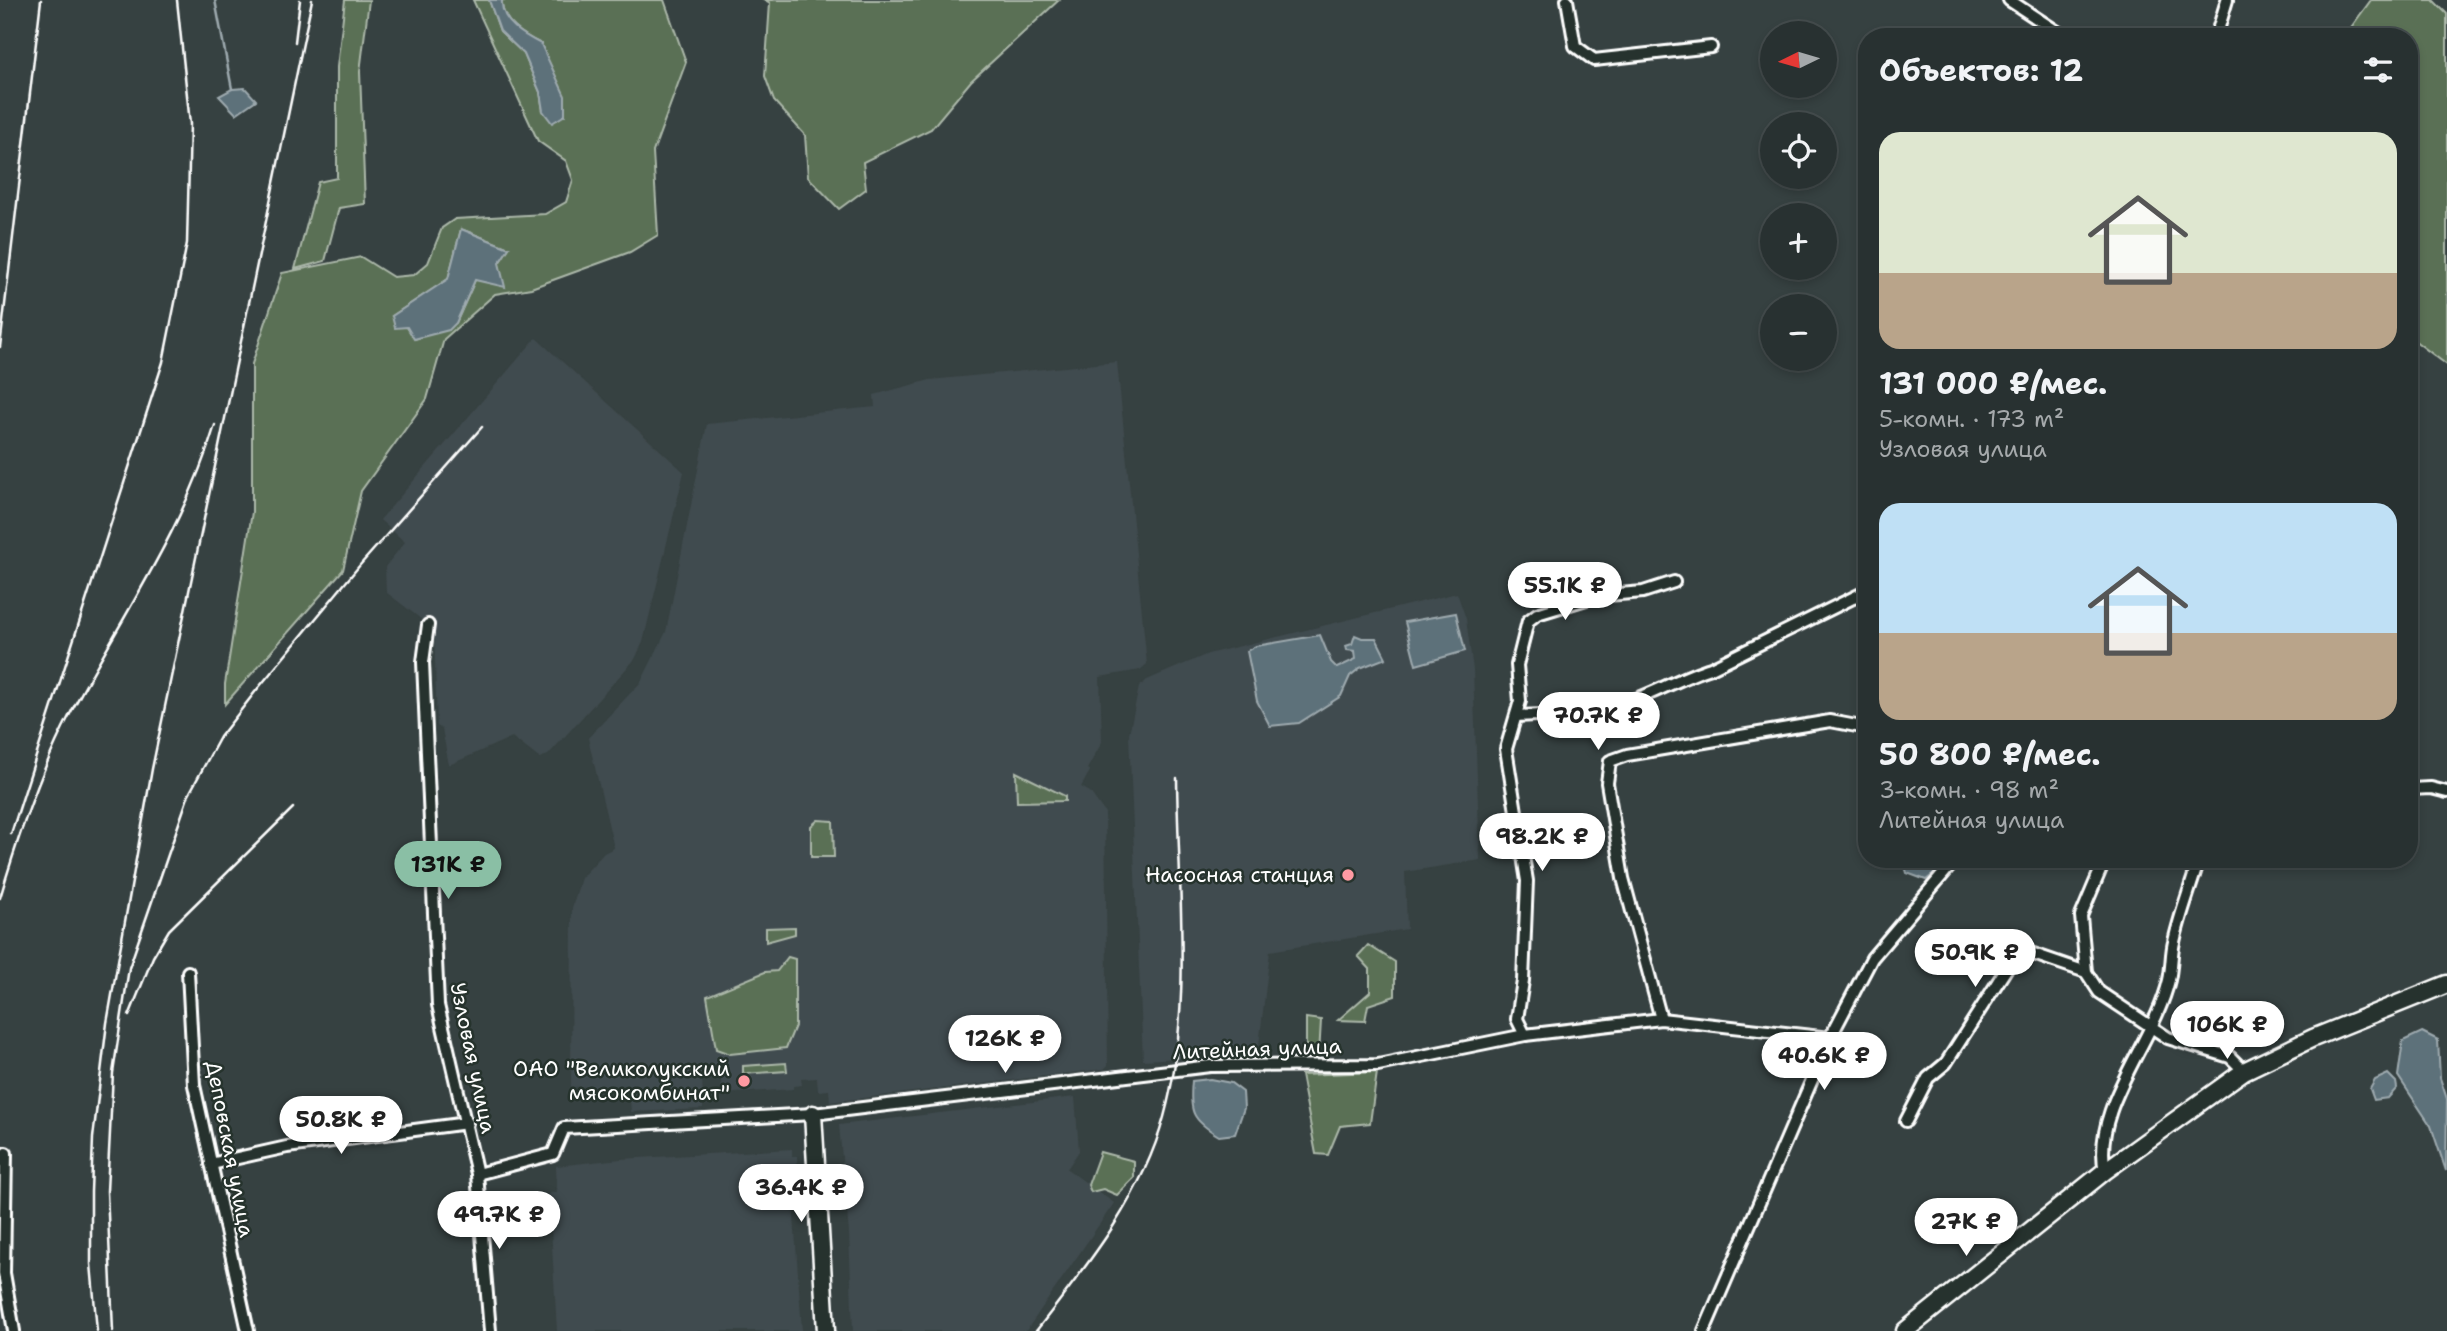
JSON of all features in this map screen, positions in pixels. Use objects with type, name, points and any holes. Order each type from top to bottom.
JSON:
[{"type":"main road","points":[[1905,1331],[2105,1171],[2244,1071],[2313,1038],[2447,984]]},
{"type":"main road","points":[[813,1114],[826,1331]]},
{"type":"street","points":[[1567,0],[1576,47],[1594,60],[1711,47]]},
{"type":"street","points":[[2009,0],[2051,28]]},
{"type":"street","points":[[2219,28],[2227,0]]},
{"type":"street","points":[[1525,1035],[1517,1019],[1523,981],[1527,881],[1506,749],[1520,701],[1517,665],[1530,618],[1596,596],[1643,592],[1674,582]]},
{"type":"street","points":[[1516,716],[1595,710],[1628,702],[1711,668],[1858,595]]},
{"type":"street","name":"Узловая улица","points":[[428,625],[423,662],[438,1005],[477,1174],[490,1331]]},
{"type":"street","points":[[1661,1019],[1623,878],[1607,783],[1610,761],[1627,755],[1830,721],[1858,726]]},
{"type":"street","points":[[2418,789],[2431,788],[2447,792]]},
{"type":"street","points":[[1704,1331],[1830,1038],[1872,958],[1948,868]]},
{"type":"street","points":[[2101,868],[2081,916],[2086,972],[2099,992],[2168,1038],[2230,1057],[2244,1071]]},
{"type":"street","points":[[2105,1171],[2104,1139],[2121,1084],[2152,1028],[2169,980],[2174,942],[2196,868]]},
{"type":"street","points":[[1906,1121],[1928,1078],[1946,1063],[2019,949],[2086,972]]},
{"type":"street","name":"Деповская улица","points":[[188,972],[194,1085],[248,1331]]},
{"type":"street","name":"Литейная улица","points":[[477,1174],[553,1154],[564,1128],[813,1114],[1210,1066],[1378,1065],[1525,1035],[1661,1019],[1830,1038]]},
{"type":"street","points":[[211,1164],[287,1147],[467,1124]]},
{"type":"street","points":[[6,1153],[4,1273],[14,1331]]},
{"type":"shaded area","points":[[536,338],[684,472],[643,642],[635,659],[548,755],[539,758],[512,737],[449,765],[442,729],[437,726],[434,629],[386,592],[385,567],[405,542],[380,520]]},
{"type":"shaded area","points":[[1117,362],[1147,664],[1140,670],[1100,677],[1102,742],[1087,769],[1090,771],[1081,787],[1090,792],[1105,813],[1108,1065],[1104,1069],[830,1102],[829,1090],[818,1091],[817,1078],[801,1079],[802,1085],[793,1086],[793,1089],[722,1094],[720,1069],[702,1070],[703,1109],[631,1112],[629,1085],[571,1087],[572,908],[581,878],[604,853],[614,848],[588,738],[641,682],[666,632],[707,424],[875,407],[874,395],[930,380]]},
{"type":"shaded area","points":[[1457,593],[1466,619],[1473,670],[1480,860],[1405,872],[1407,929],[1270,951],[1258,1054],[1143,1060],[1129,734],[1139,687],[1147,680],[1208,654]]},
{"type":"shaded area","points":[[1075,1097],[1079,1151],[1067,1169],[1114,1203],[1026,1331],[853,1331],[849,1233],[839,1125]]},
{"type":"shaded area","points":[[792,1149],[792,1156],[797,1156],[799,1202],[793,1203],[802,1331],[557,1331],[549,1193],[557,1192],[556,1166],[621,1159]]},
{"type":"green space","points":[[345,0],[369,0],[360,72],[365,204],[339,208],[325,261],[295,269],[318,182],[337,178],[337,67]]},
{"type":"green space","points":[[473,0],[489,0],[500,31],[524,54],[540,92],[543,111],[541,44],[509,21],[502,8],[502,0],[664,0],[686,62],[653,152],[658,235],[630,252],[531,288],[495,294],[444,339],[427,399],[361,491],[343,570],[225,704],[225,684],[252,512],[252,364],[282,273],[361,257],[393,277],[414,275],[428,263],[442,228],[455,219],[545,214],[566,202],[573,180],[566,161],[538,141]],"holes":[[[461,229],[509,248],[499,263],[475,280],[456,323],[415,339],[407,327],[392,316],[448,279]]]},
{"type":"green space","points":[[765,0],[1059,0],[971,81],[931,129],[863,162],[866,189],[839,209],[808,177],[805,135],[774,101],[765,76],[770,3]]},
{"type":"green space","points":[[2371,0],[2433,0],[2447,14],[2447,365],[2418,343],[2418,28],[2351,28]]},
{"type":"green space","points":[[1016,772],[1065,796],[1065,801],[1017,802]]},
{"type":"green space","points":[[818,820],[833,821],[834,857],[811,857],[811,826]]},
{"type":"green space","points":[[795,927],[795,934],[766,942],[766,928]]},
{"type":"green space","points":[[1368,945],[1395,962],[1395,996],[1368,1005],[1365,1021],[1338,1020],[1370,992],[1370,969],[1358,956]]},
{"type":"green space","points":[[788,957],[795,959],[795,1026],[786,1048],[730,1054],[716,1049],[707,996],[765,972],[777,971]]},
{"type":"green space","points":[[1306,1018],[1321,1020],[1319,1055],[1306,1056]]},
{"type":"green space","points":[[786,1063],[787,1071],[743,1074],[743,1066]]},
{"type":"green space","points":[[1377,1072],[1370,1123],[1340,1126],[1328,1155],[1316,1154],[1301,1075]]},
{"type":"green space","points":[[1100,1152],[1134,1161],[1134,1178],[1117,1195],[1103,1189],[1091,1192],[1088,1185]]},
{"type":"water","points":[[489,0],[502,0],[502,8],[509,21],[541,44],[565,96],[565,115],[552,123],[543,111],[540,92],[524,54],[500,31]]},
{"type":"water","points":[[245,88],[256,100],[236,114],[219,96],[232,89]]},
{"type":"water","points":[[461,229],[509,248],[499,263],[505,287],[475,280],[456,323],[449,330],[414,339],[407,327],[395,328],[392,316],[448,279]]},
{"type":"water","points":[[1456,613],[1465,651],[1416,665],[1405,622]]},
{"type":"water","points":[[1320,635],[1331,662],[1337,668],[1356,659],[1355,651],[1347,650],[1346,646],[1352,644],[1355,635],[1376,638],[1386,658],[1360,668],[1350,676],[1341,696],[1299,723],[1270,726],[1257,701],[1247,651],[1256,646]]},
{"type":"water","points":[[1906,868],[1938,868],[1926,880],[1907,873]]},
{"type":"water","points":[[2422,1032],[2438,1040],[2440,1078],[2447,1099],[2446,1171],[2431,1126],[2398,1076],[2403,1041]]},
{"type":"water","points":[[2388,1074],[2396,1082],[2397,1088],[2388,1098],[2374,1100],[2370,1089],[2375,1080]]},
{"type":"water","points":[[1210,1079],[1231,1083],[1243,1092],[1244,1108],[1235,1134],[1219,1136],[1203,1125],[1194,1114],[1191,1100],[1192,1081]]},
{"type":"waterway","points":[[215,0],[232,89]]},
{"type":"railway","points":[[0,347],[41,0]]},
{"type":"railway","points":[[11,834],[163,362],[187,243],[190,124],[177,0]]},
{"type":"railway","points":[[295,42],[300,0]]},
{"type":"railway","points":[[97,1331],[91,1264],[91,1192],[93,1138],[107,1023],[152,769],[312,0]]},
{"type":"railway","points":[[0,898],[49,758],[70,714],[169,538],[202,464],[215,425]]},
{"type":"railway","points":[[113,1331],[107,1191],[113,1073],[129,968],[189,794],[220,737],[255,692],[360,565],[482,427]]},
{"type":"railway","points":[[1036,1331],[1093,1257],[1127,1203],[1142,1176],[1164,1117],[1173,1076],[1181,992],[1177,778]]},
{"type":"railway","points":[[129,1016],[153,957],[169,930],[293,808]]},
{"type":"place","name":"Насосная станция","points":[[1348,875]]},
{"type":"place","name":"ОАО \"Великолукский мясокомбинат\"","points":[[744,1081]]}]
